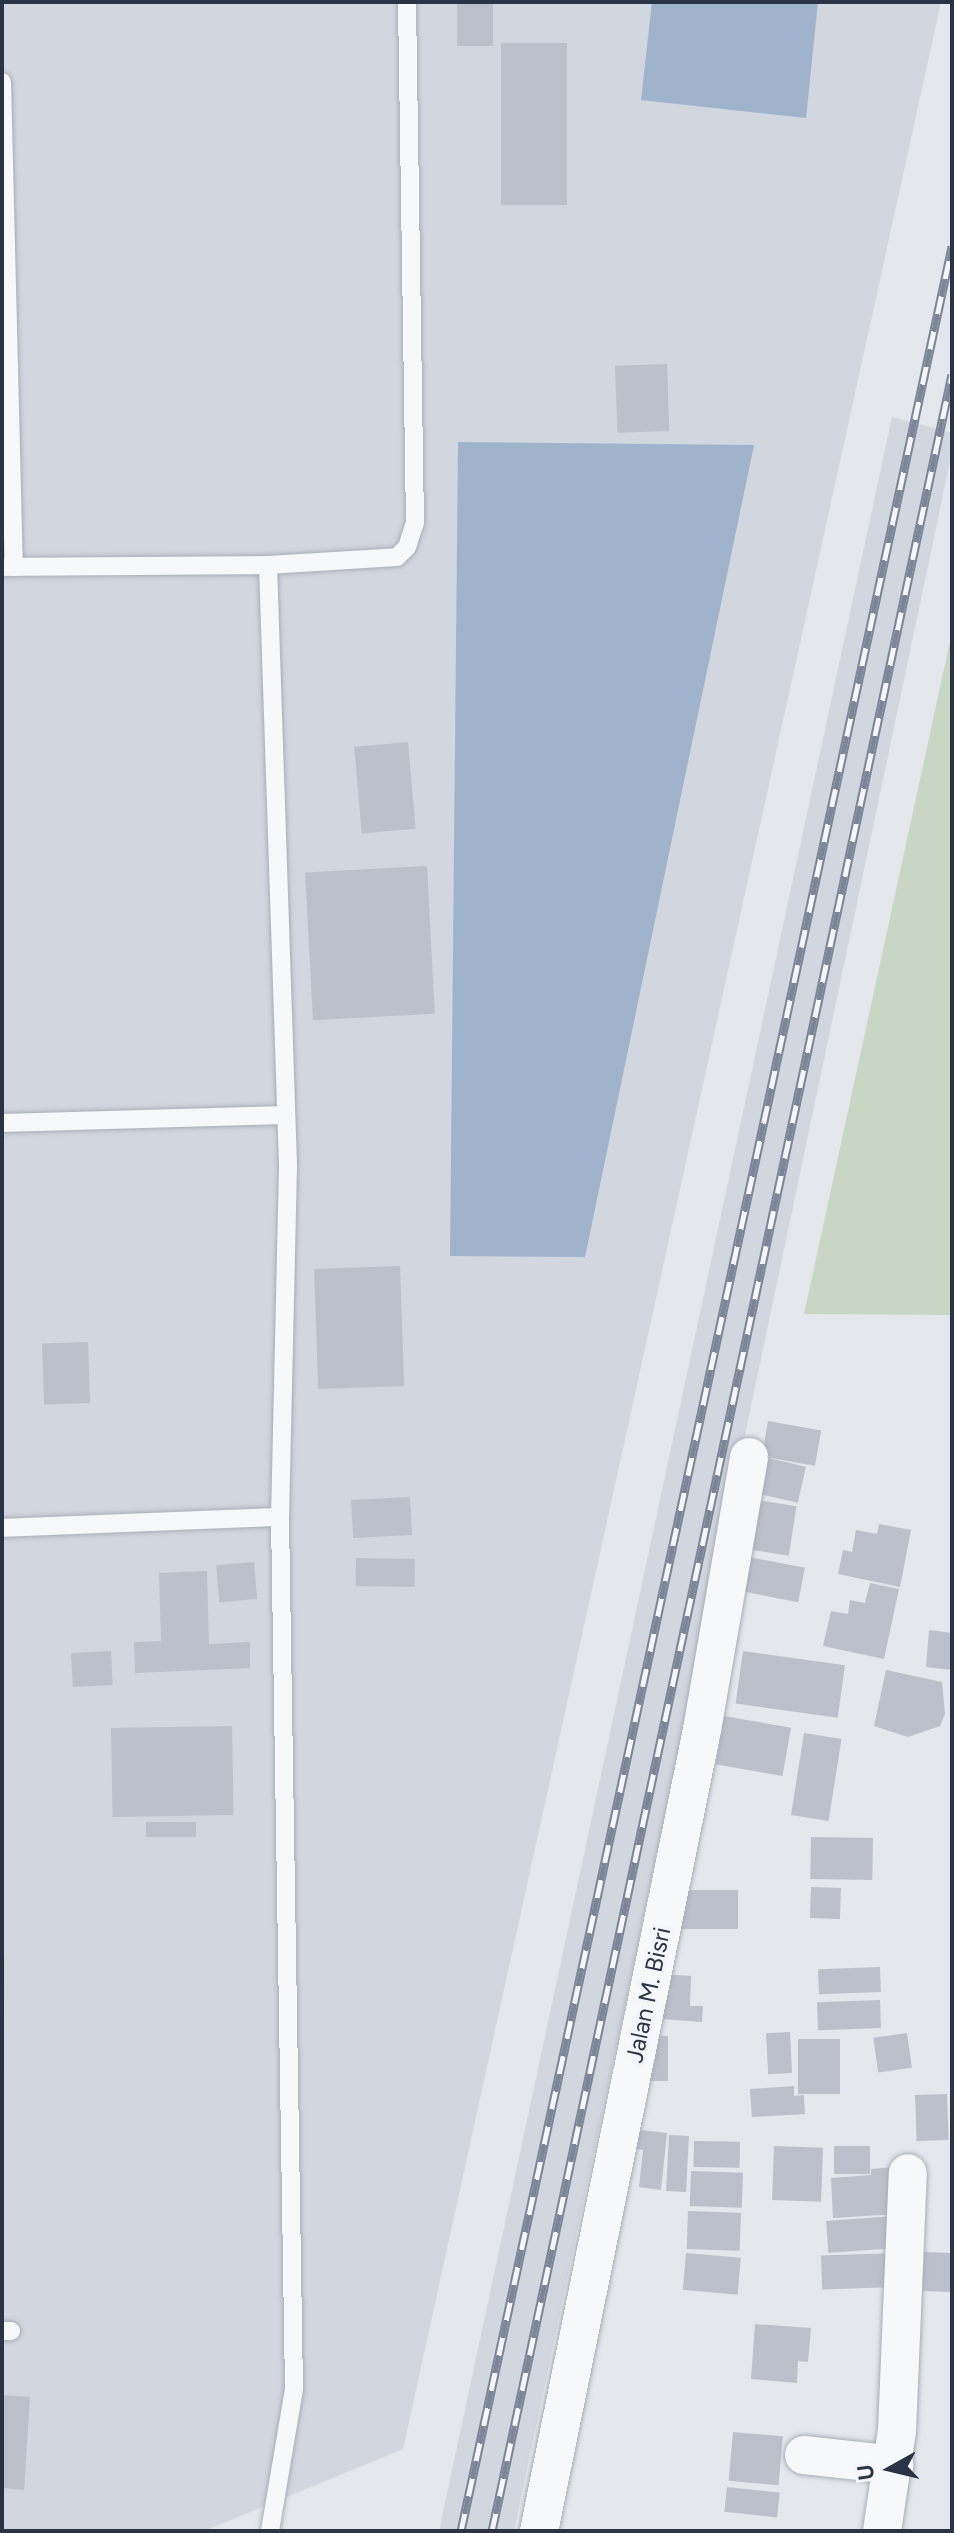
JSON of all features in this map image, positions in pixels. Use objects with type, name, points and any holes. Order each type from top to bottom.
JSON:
[{"type":"street","name":"Jalan M. Bisri","points":[[539,2531],[702,1730],[749,1457]]},
{"type":"street","points":[[882,2531],[894,2465],[908,2173]]},
{"type":"street","points":[[804,2455],[894,2465]]},
{"type":"lane","points":[[2,82],[8,567],[268,565],[397,557],[407,547],[415,523],[407,2]]},
{"type":"lane","points":[[268,565],[288,1166],[280,1517],[294,2389],[271,2527]]},
{"type":"lane","points":[[2,1123],[285,1115]]},
{"type":"lane","points":[[2,1528],[280,1517]]},
{"type":"shaded area","points":[[2,2],[941,2],[403,2449],[204,2531],[2,2531]]},
{"type":"shaded area","points":[[892,417],[952,433],[952,452],[514,2531],[439,2531]]},
{"type":"green space","points":[[952,632],[952,1315],[804,1314]]},
{"type":"green space","points":[[2,1955],[5,1955],[4,2081],[2,2081]]},
{"type":"water","points":[[652,2],[818,2],[806,118],[641,100]]},
{"type":"water","points":[[458,442],[754,445],[585,1257],[450,1256]]},
{"type":"building","points":[[457,2],[493,2],[493,46],[457,46]]},
{"type":"building","points":[[501,43],[567,43],[567,205],[501,205]]},
{"type":"building","points":[[667,364],[669,431],[617,433],[615,366]]},
{"type":"building","points":[[408,742],[416,829],[362,833],[354,747]]},
{"type":"building","points":[[427,866],[435,1014],[313,1020],[305,872]]},
{"type":"building","points":[[400,1266],[404,1386],[318,1389],[314,1269]]},
{"type":"building","points":[[88,1342],[90,1403],[44,1405],[42,1344]]},
{"type":"building","points":[[768,1421],[821,1430],[815,1466],[762,1456]]},
{"type":"building","points":[[768,1458],[806,1467],[798,1503],[760,1494]]},
{"type":"building","points":[[410,1497],[412,1535],[353,1538],[351,1500]]},
{"type":"building","points":[[757,1500],[797,1506],[789,1556],[749,1549]]},
{"type":"building","points":[[879,1524],[911,1530],[900,1587],[838,1574],[843,1550],[852,1552],[856,1530],[877,1534]]},
{"type":"building","points":[[744,1556],[805,1568],[798,1602],[737,1590]]},
{"type":"building","points":[[356,1558],[415,1559],[415,1587],[356,1586]]},
{"type":"building","points":[[254,1562],[257,1599],[219,1602],[216,1565]]},
{"type":"building","points":[[207,1571],[209,1644],[250,1642],[250,1668],[135,1673],[134,1642],[161,1641],[159,1573]]},
{"type":"building","points":[[870,1583],[899,1589],[884,1659],[823,1646],[831,1611],[848,1614],[850,1600],[865,1603]]},
{"type":"building","points":[[929,1630],[952,1633],[952,1670],[926,1667]]},
{"type":"building","points":[[111,1651],[113,1685],[73,1687],[71,1653]]},
{"type":"building","points":[[743,1651],[845,1665],[838,1718],[736,1703]]},
{"type":"building","points":[[886,1670],[942,1682],[945,1714],[940,1726],[908,1737],[874,1726]]},
{"type":"building","points":[[724,1716],[791,1728],[782,1776],[715,1764]]},
{"type":"building","points":[[232,1726],[234,1815],[113,1817],[111,1728]]},
{"type":"building","points":[[804,1733],[842,1739],[829,1821],[791,1815]]},
{"type":"building","points":[[146,1822],[196,1822],[196,1837],[146,1837]]},
{"type":"building","points":[[811,1837],[873,1838],[872,1880],[810,1879]]},
{"type":"building","points":[[811,1887],[841,1888],[840,1919],[810,1918]]},
{"type":"building","points":[[679,1890],[738,1890],[738,1929],[679,1929]]},
{"type":"building","points":[[880,1967],[881,1992],[819,1994],[818,1969]]},
{"type":"building","points":[[663,1974],[691,1976],[690,2006],[703,2006],[702,2022],[661,2019]]},
{"type":"building","points":[[880,2000],[881,2028],[818,2030],[817,2002]]},
{"type":"building","points":[[790,2032],[792,2073],[768,2074],[766,2033]]},
{"type":"building","points":[[907,2033],[912,2068],[878,2072],[873,2038]]},
{"type":"building","points":[[642,2036],[668,2036],[668,2081],[642,2081]]},
{"type":"building","points":[[798,2039],[840,2039],[840,2094],[798,2094]]},
{"type":"building","points":[[794,2086],[794,2096],[804,2095],[805,2114],[752,2117],[750,2089]]},
{"type":"building","points":[[947,2094],[949,2140],[917,2141],[915,2095]]},
{"type":"building","points":[[623,2128],[667,2133],[661,2190],[639,2187],[643,2150],[621,2147]]},
{"type":"building","points":[[669,2135],[689,2136],[686,2192],[666,2191]]},
{"type":"building","points":[[694,2141],[740,2142],[740,2168],[694,2167]]},
{"type":"building","points":[[774,2146],[823,2148],[821,2202],[772,2200]]},
{"type":"building","points":[[834,2146],[870,2146],[870,2174],[834,2174]]},
{"type":"building","points":[[894,2167],[897,2214],[833,2218],[831,2178],[871,2175],[871,2169]]},
{"type":"building","points":[[691,2171],[743,2173],[742,2208],[690,2206]]},
{"type":"building","points":[[688,2211],[741,2213],[740,2251],[687,2249]]},
{"type":"building","points":[[896,2216],[898,2248],[828,2253],[826,2221]]},
{"type":"building","points":[[924,2252],[952,2253],[951,2292],[923,2291]]},
{"type":"building","points":[[686,2253],[741,2258],[738,2295],[683,2290]]},
{"type":"building","points":[[896,2253],[897,2287],[822,2290],[821,2256]]},
{"type":"building","points":[[755,2324],[811,2328],[808,2362],[798,2361],[797,2383],[751,2379]]},
{"type":"building","points":[[2,2395],[30,2397],[24,2490],[2,2488]]},
{"type":"building","points":[[733,2432],[783,2436],[779,2485],[729,2481]]},
{"type":"building","points":[[727,2487],[780,2493],[777,2517],[724,2512]]},
{"type":"railway","points":[[461,2531],[952,246]]},
{"type":"railway","points":[[492,2531],[952,375]]}]
